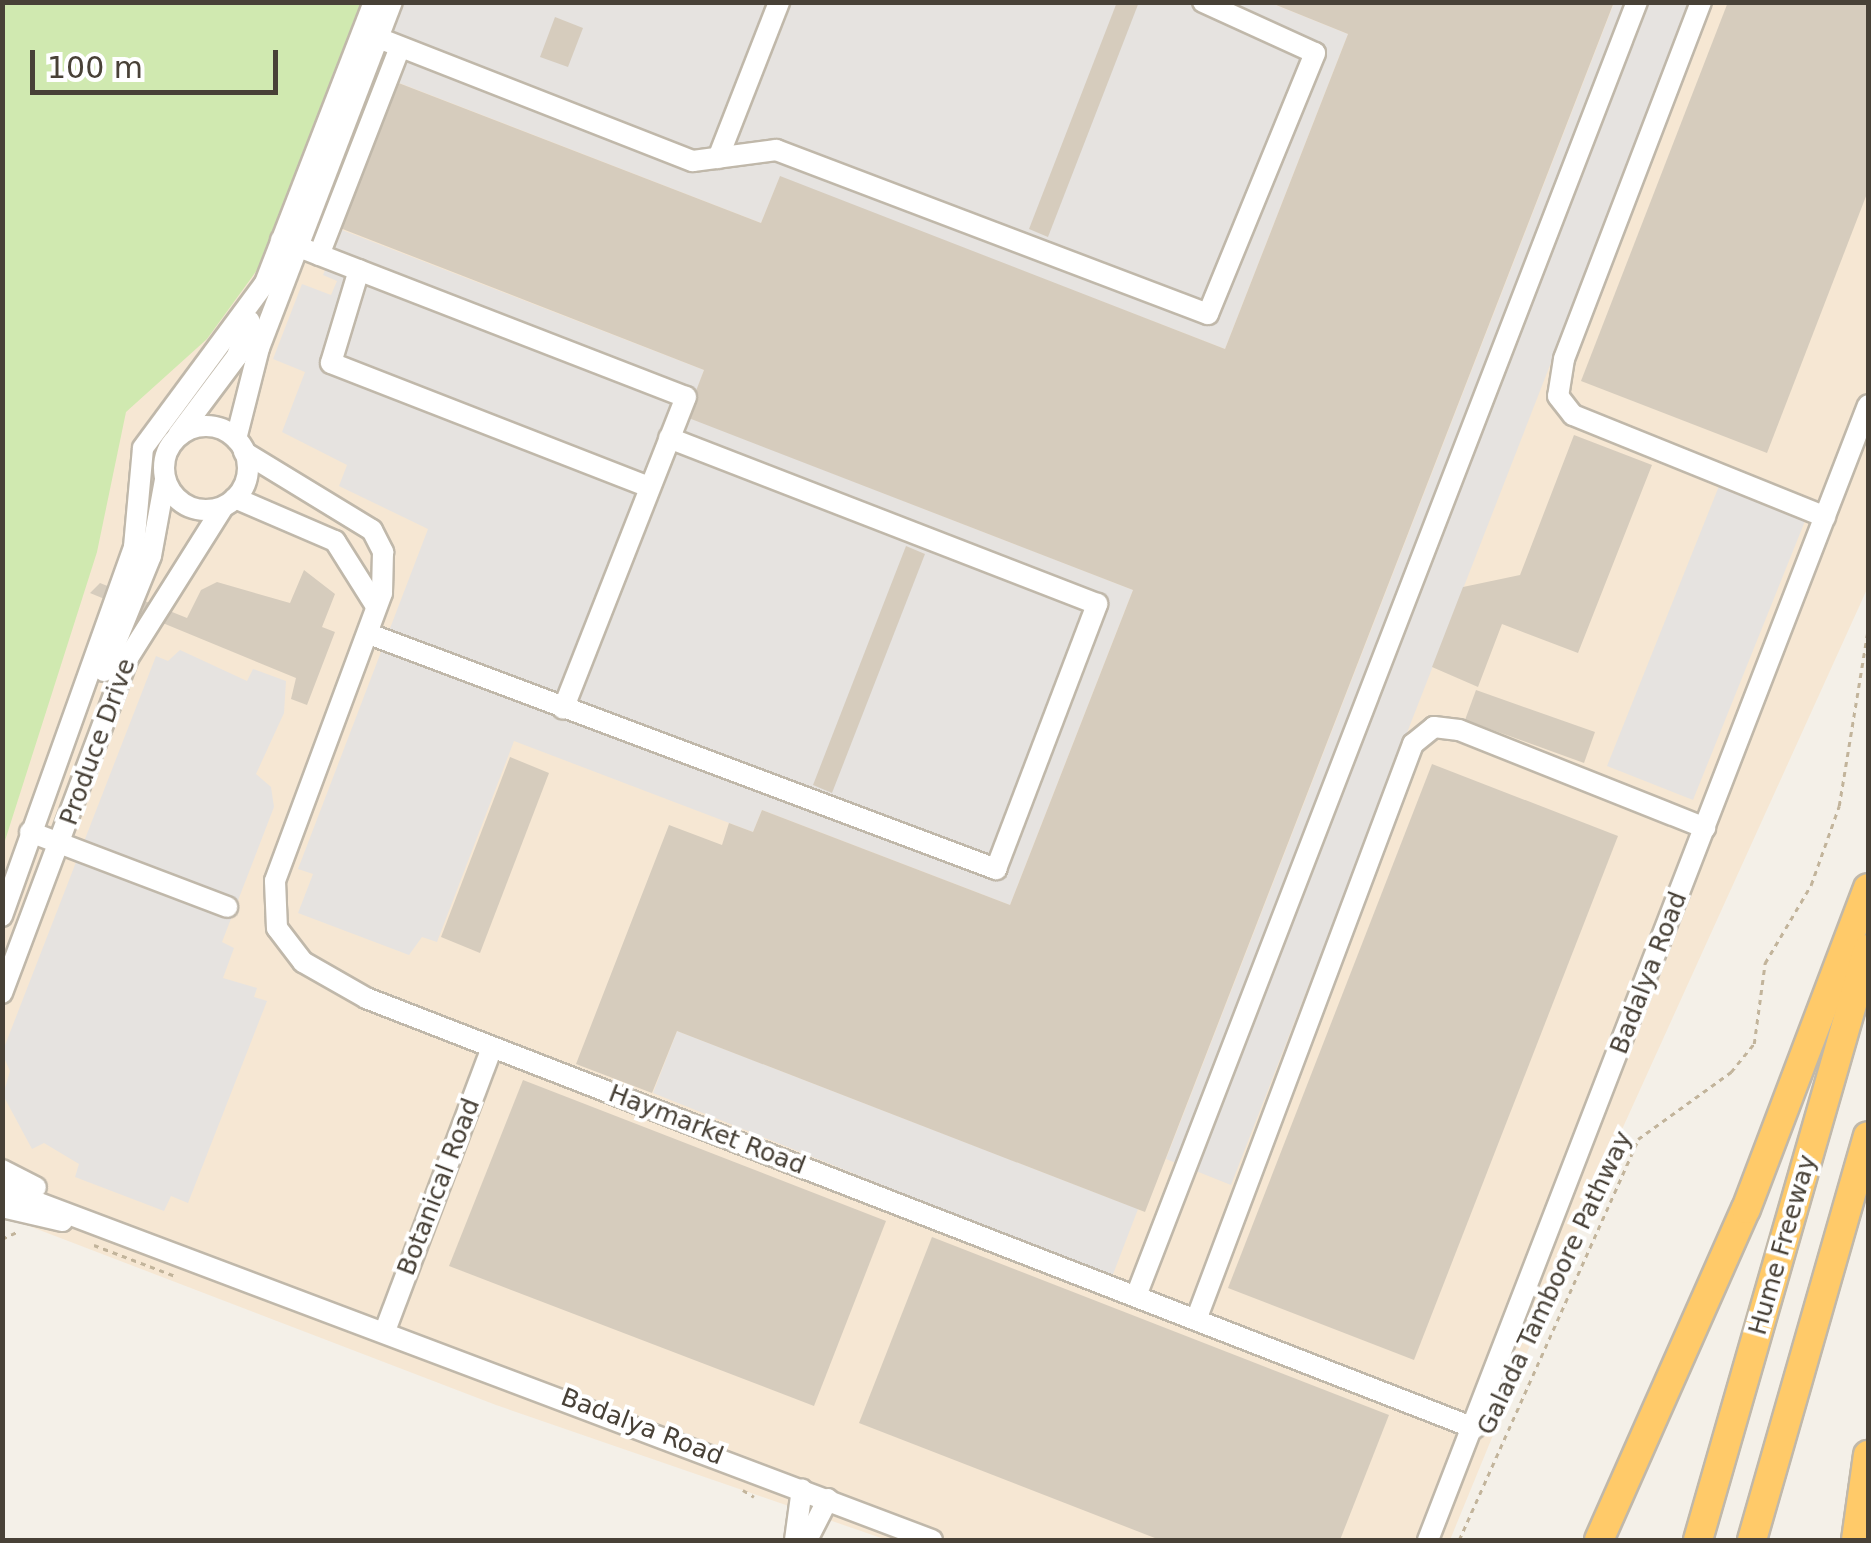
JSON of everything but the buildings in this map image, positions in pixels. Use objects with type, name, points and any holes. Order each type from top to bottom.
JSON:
[{"type":"highway","points":[[1599,1540],[1746,1210],[1868,888]]},
{"type":"highway","name":"Hume Freeway","points":[[1698,1540],[1868,949]]},
{"type":"highway","name":"Hume Freeway","points":[[1752,1540],[1868,1136]]},
{"type":"highway","points":[[1856,1540],[1868,1455]]},
{"type":"lane","name":"Produce Drive","points":[[370,35],[374,2]]},
{"type":"lane","name":"Produce Drive","points":[[240,446],[289,243],[370,35],[392,2]]},
{"type":"lane","points":[[718,158],[778,2]]},
{"type":"lane","points":[[370,35],[694,161],[776,150],[1211,314],[1315,50],[1203,2]]},
{"type":"lane","points":[[1136,1296],[1637,2]]},
{"type":"lane","points":[[1701,2],[1564,359],[1558,396],[1574,415],[1825,517]]},
{"type":"lane","points":[[319,255],[400,46]]},
{"type":"lane","name":"Produce Drive","points":[[84,702],[134,547],[143,448],[265,282],[289,243]]},
{"type":"lane","points":[[289,243],[686,397],[564,709]]},
{"type":"lane","points":[[360,270],[331,363],[649,487]]},
{"type":"lane","name":"Produce Drive","points":[[174,440],[237,356],[265,282]]},
{"type":"lane","name":"Badalya Road","points":[[1428,1540],[1868,405]]},
{"type":"lane","points":[[229,502],[247,476],[240,446],[198,427],[174,440],[165,480],[194,509],[229,502],[334,541],[376,606]]},
{"type":"lane","points":[[369,634],[988,872],[1002,863],[1098,612],[1091,599],[669,438]]},
{"type":"lane","name":"Haymarket Road","points":[[240,446],[372,530],[386,578],[369,634],[275,881],[277,928],[291,952],[341,987],[1474,1428]]},
{"type":"lane","name":"Produce Drive","points":[[2,916],[30,832],[151,556],[165,480]]},
{"type":"lane","name":"Produce Drive","points":[[2,993],[128,658],[229,502]]},
{"type":"lane","points":[[1196,1320],[1412,744],[1434,727],[1459,730],[1705,828]]},
{"type":"lane","points":[[30,832],[226,907]]},
{"type":"lane","name":"Botanical Road","points":[[386,1328],[492,1047]]},
{"type":"lane","name":"Badalya Road","points":[[2,1170],[327,1297],[351,1316]]},
{"type":"lane","name":"Badalya Road","points":[[2,1189],[386,1328],[932,1540]]},
{"type":"lane","points":[[2,1207],[180,1254]]},
{"type":"lane","points":[[795,1540],[802,1488]]},
{"type":"lane","points":[[807,1540],[828,1499]]},
{"type":"path","name":"Galada Tamboore Pathway","points":[[1459,1540],[1638,1139],[1732,1072],[1754,1044],[1766,963],[1811,885],[1839,806],[1868,629]]},
{"type":"shaded area","points":[[404,2],[1268,2],[1348,34],[1225,349],[780,177],[761,223],[376,74]]},
{"type":"shaded area","points":[[93,3],[1868,3],[1868,587],[1585,1211],[1450,1540],[887,1540],[496,1405],[3,1216],[2,229]]},
{"type":"shaded area","points":[[1614,3],[1691,3],[1231,1185],[1166,1159]]},
{"type":"shaded area","points":[[342,230],[704,370],[687,417],[1133,590],[1010,905],[762,810],[753,832],[514,741],[437,942],[422,937],[409,955],[298,913],[313,874],[298,869],[428,529],[339,486],[347,465],[282,432],[305,372],[273,359],[302,284],[331,295],[337,281],[323,275]]},
{"type":"shaded area","points":[[1721,481],[1807,516],[1693,800],[1607,766]]},
{"type":"shaded area","points":[[180,650],[247,681],[253,669],[286,681],[284,713],[256,774],[271,787],[274,807],[222,942],[234,948],[223,978],[257,988],[254,997],[267,1001],[188,1203],[171,1196],[164,1211],[75,1177],[79,1164],[44,1143],[32,1149],[3,1095],[10,1071],[2,1053],[156,656],[168,661]]},
{"type":"shaded area","points":[[677,1031],[1138,1209],[1112,1277],[653,1093]]},
{"type":"green space","points":[[3,3],[363,3],[265,259],[207,339],[126,412],[97,552],[3,847]]}]
